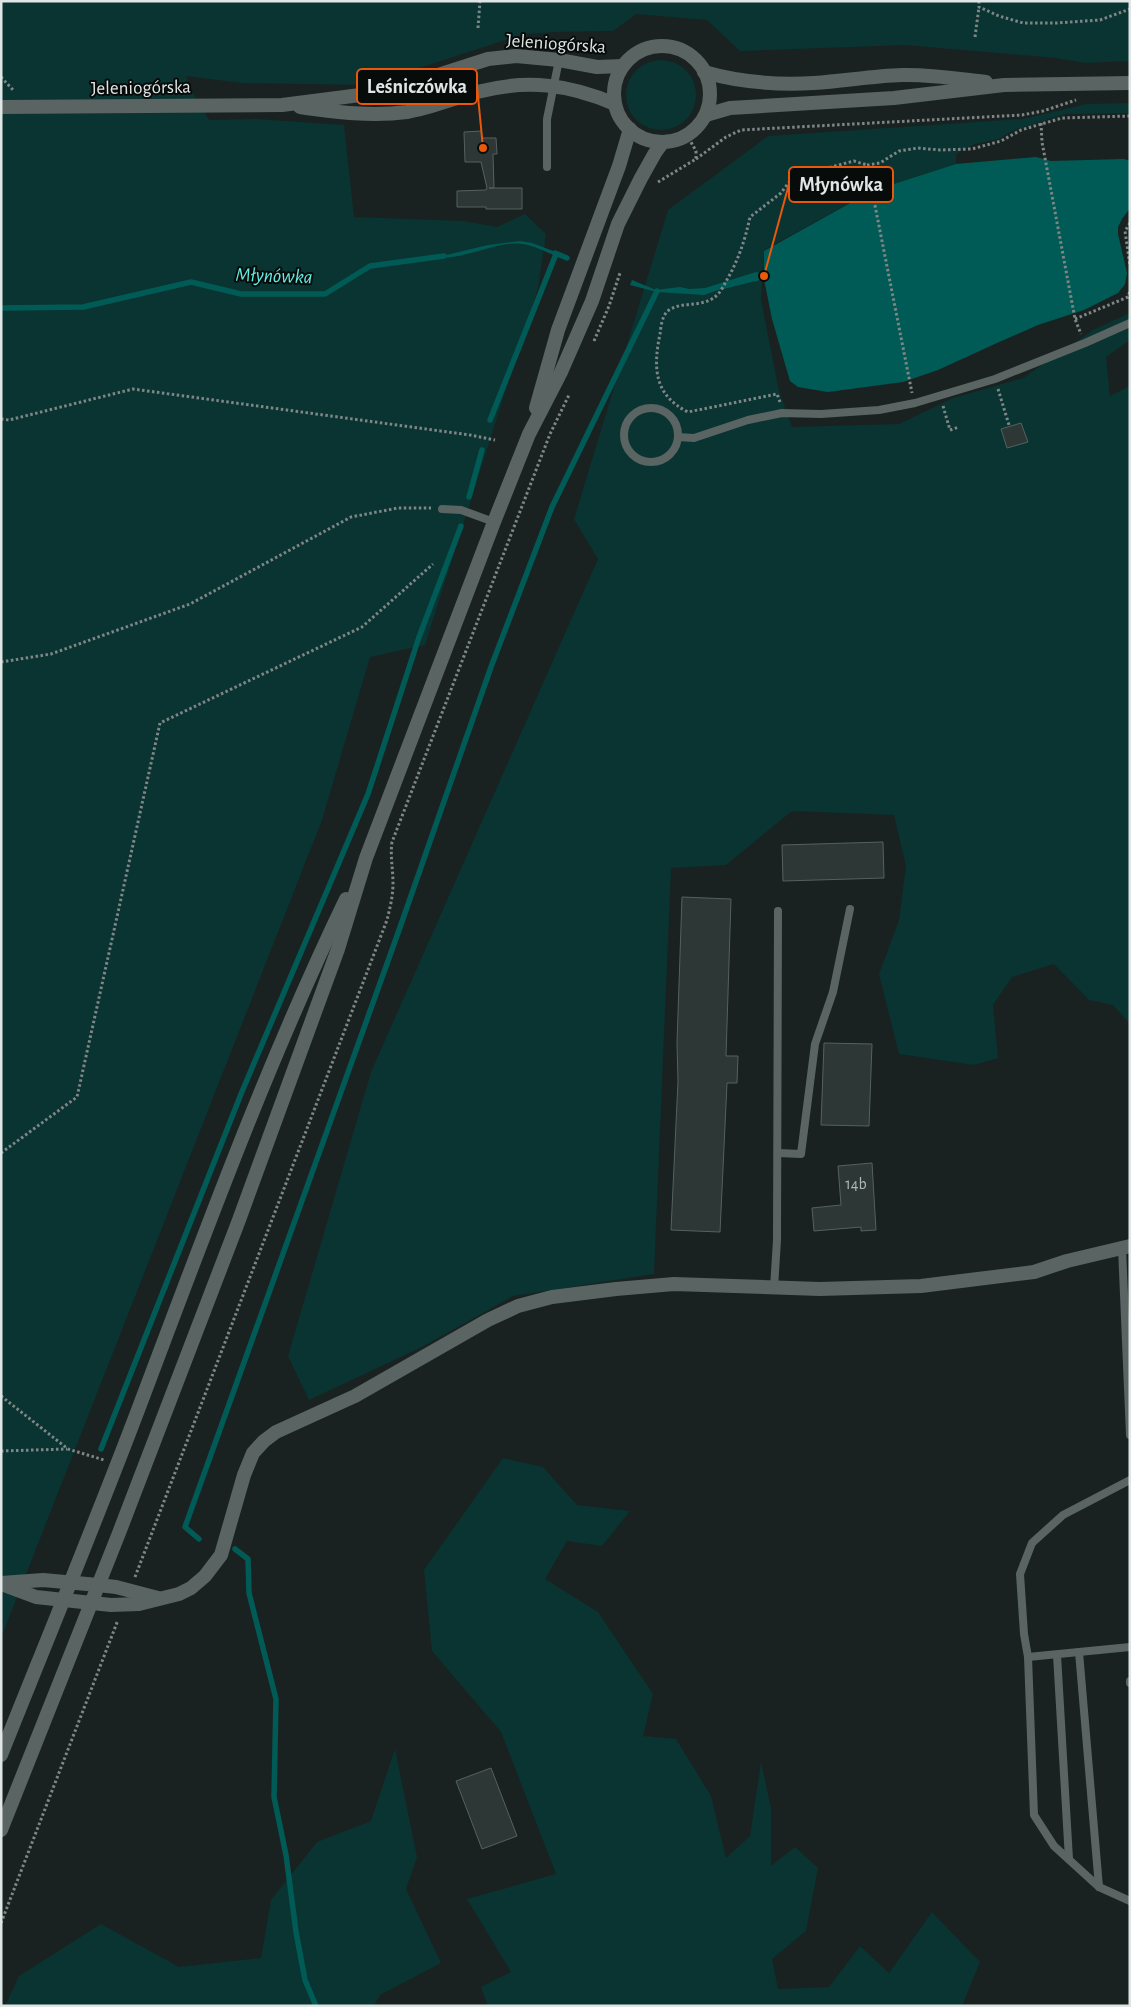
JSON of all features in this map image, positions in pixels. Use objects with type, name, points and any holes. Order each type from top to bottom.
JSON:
[{"type":"main road","points":[[706,115],[710,93],[708,79],[692,57],[681,50],[668,47],[654,47],[641,51],[623,66],[616,83],[615,104],[622,120],[630,129],[646,139],[664,142],[676,140],[687,135],[706,115],[730,108],[894,98],[1004,85],[1130,83]]},
{"type":"main road","name":"Jeleniogórska","points":[[1,107],[282,105],[376,93],[488,59],[516,56],[559,60],[597,67],[623,66]]},
{"type":"main road","points":[[704,72],[726,78],[768,82],[814,83],[905,75],[945,77],[1004,85]]},
{"type":"main road","name":"Jeleniogórska","points":[[282,105],[350,114],[377,114],[408,111],[504,85],[529,83],[593,95],[615,104]]},
{"type":"main road","points":[[529,434],[558,330],[619,166],[630,129]]},
{"type":"main road","points":[[1,1830],[92,1603],[239,1220],[338,949],[366,858],[494,522],[529,434],[561,372],[589,309],[618,224],[646,170],[664,142]]},
{"type":"main road","points":[[1,1755],[71,1583],[250,1116],[325,943],[366,858]]},
{"type":"main road","points":[[1,1584],[30,1596],[110,1605],[139,1604],[178,1594],[191,1588],[205,1576],[221,1554],[252,1453],[264,1441],[276,1432],[355,1396],[488,1320],[518,1306],[552,1297],[674,1284],[820,1289],[921,1286],[1034,1272],[1067,1261],[1126,1247]]},
{"type":"main road","points":[[1,1584],[43,1580],[98,1585],[116,1587],[161,1599]]},
{"type":"lane","points":[[547,167],[547,119],[552,86],[559,60]]},
{"type":"lane","points":[[678,437],[694,438],[748,420],[782,413],[821,414],[879,410],[940,396],[995,379],[1085,343],[1130,322]]},
{"type":"lane","points":[[658,408],[666,412],[673,419],[677,427],[678,437],[672,453],[666,459],[649,463],[633,457],[624,442],[623,432],[626,423],[632,415],[640,410],[658,408]]},
{"type":"lane","points":[[442,509],[461,510],[494,522]]},
{"type":"lane","points":[[778,1153],[801,1154],[815,1044],[833,992],[850,909]]},
{"type":"lane","points":[[774,1288],[777,1240],[778,1153],[778,911]]},
{"type":"lane","points":[[1126,1247],[1130,1434]]},
{"type":"lane","points":[[1130,1480],[1063,1516],[1032,1543],[1020,1574],[1024,1634],[1028,1657],[1034,1815],[1054,1846],[1099,1887],[1130,1902]]},
{"type":"lane","points":[[1028,1657],[1130,1647]]},
{"type":"lane","points":[[1079,1652],[1099,1887]]},
{"type":"lane","points":[[1057,1655],[1069,1859]]},
{"type":"path","points":[[478,28],[480,1]]},
{"type":"path","points":[[975,37],[979,1]]},
{"type":"path","points":[[979,7],[999,16],[1023,23],[1100,20],[1130,9]]},
{"type":"path","points":[[656,185],[660,180],[696,159],[726,137],[741,130],[1022,115],[1043,111],[1076,100],[1085,100]]},
{"type":"path","points":[[782,413],[777,394],[688,412],[677,406],[656,375],[656,351],[663,319],[667,311],[681,305],[708,303],[719,293],[738,260],[745,241],[750,217],[781,192],[793,177],[854,161],[867,166],[880,162],[899,151],[918,148],[940,150],[972,148],[1001,141],[1021,130],[1062,118],[1130,116]]},
{"type":"path","points":[[1041,123],[1042,142],[1075,320],[1128,297],[1130,291]]},
{"type":"path","points":[[687,135],[696,151],[696,159]]},
{"type":"path","points":[[867,166],[910,382]]},
{"type":"path","points":[[1130,224],[1128,230],[1130,266]]},
{"type":"path","points":[[590,348],[609,306],[620,272]]},
{"type":"path","points":[[995,379],[1009,425]]},
{"type":"path","points":[[1,419],[9,420],[133,389],[495,440]]},
{"type":"path","points":[[131,1586],[387,920],[392,902],[393,883],[390,855],[395,834],[550,434],[571,390]]},
{"type":"path","points":[[940,396],[950,430],[959,427]]},
{"type":"path","points":[[1,662],[51,654],[190,604],[351,517],[398,508],[442,509]]},
{"type":"path","points":[[1,1153],[78,1097],[160,723],[362,627],[433,564]]},
{"type":"path","points":[[1,1396],[68,1449]]},
{"type":"path","points":[[1,1451],[68,1449],[117,1463]]},
{"type":"path","points":[[1,1923],[122,1611]]},
{"type":"shaded area","points":[[1,1],[1130,1],[1130,61],[1085,63],[1056,58],[905,45],[740,51],[707,20],[636,14],[613,31],[524,34],[367,85],[242,83],[186,76],[191,90],[209,120],[255,119],[344,125],[354,217],[463,221],[497,227],[525,214],[546,234],[538,288],[425,645],[370,657],[322,820],[1,1638]]},
{"type":"shaded area","points":[[661,60],[674,63],[686,70],[693,82],[696,95],[693,108],[686,120],[674,127],[661,130],[648,127],[636,120],[629,108],[626,95],[629,82],[636,70],[648,63]]},
{"type":"shaded area","points":[[1130,103],[1130,113],[1065,114],[1012,131],[999,139],[975,144],[956,154],[956,164],[872,191],[764,250],[761,300],[779,391],[792,427],[899,424],[953,398],[1023,378],[1093,330],[1130,313],[1130,340],[1106,357],[1110,396],[1130,386],[1130,1024],[1113,1005],[1089,1000],[1054,964],[1012,977],[993,1005],[998,1058],[974,1065],[899,1054],[879,974],[899,920],[906,866],[894,815],[792,811],[726,865],[671,868],[654,1274],[513,1296],[422,1347],[309,1400],[288,1356],[371,1072],[598,559],[574,519],[668,210],[768,136],[1023,119],[1086,104]]},
{"type":"shaded area","points":[[1036,157],[1051,161],[1124,159],[1130,161],[1130,208],[1118,227],[1127,273],[1125,284],[1118,293],[1084,310],[1038,325],[938,370],[903,382],[828,392],[798,387],[790,381],[772,319],[764,279],[704,295],[657,292],[630,285],[632,280],[656,290],[680,287],[689,289],[705,288],[756,272],[764,274],[764,251],[872,191],[956,164]]},
{"type":"shaded area","points":[[520,241],[532,243],[561,254],[559,257],[531,246],[513,244],[491,247],[458,256],[438,257],[488,245]]},
{"type":"shaded area","points":[[503,1458],[543,1467],[577,1505],[630,1511],[602,1546],[567,1541],[545,1579],[598,1612],[653,1694],[643,1736],[676,1739],[711,1796],[726,1858],[750,1836],[761,1762],[771,1808],[771,1866],[795,1847],[818,1868],[806,1931],[772,1959],[778,1989],[829,1987],[860,1946],[889,1973],[932,1912],[980,1962],[962,2006],[488,2006],[481,1987],[511,1972],[467,1899],[556,1874],[501,1732],[432,1651],[424,1570]]},
{"type":"shaded area","points":[[395,1749],[417,1857],[406,1889],[441,1963],[380,1995],[374,2006],[5,2006],[19,1976],[101,1924],[179,1967],[261,1958],[271,1900],[317,1842],[371,1821]]},
{"type":"building","points":[[481,131],[482,138],[496,138],[497,154],[493,154],[494,188],[522,188],[522,209],[457,207],[457,191],[486,190],[487,188],[481,162],[465,162],[464,132]]},
{"type":"building","points":[[1021,423],[1028,442],[1007,448],[1001,429]]},
{"type":"building","points":[[883,842],[884,878],[783,881],[782,845]]},
{"type":"building","points":[[682,897],[731,899],[726,1056],[738,1056],[737,1083],[727,1083],[720,1232],[671,1230],[678,1081],[677,1043]]},
{"type":"building","points":[[824,1043],[872,1044],[869,1126],[821,1125]]},
{"type":"building","points":[[872,1163],[876,1230],[861,1231],[861,1227],[814,1231],[812,1208],[841,1205],[838,1166]]},
{"type":"building","points":[[491,1768],[517,1836],[482,1849],[456,1781]]},
{"type":"waterway","name":"Młynówka","points":[[555,253],[567,258]]},
{"type":"waterway","points":[[490,420],[556,254]]},
{"type":"waterway","name":"Młynówka","points":[[1,308],[83,307],[191,282],[241,294],[325,294],[370,266],[444,256]]},
{"type":"waterway","points":[[199,1539],[185,1527],[398,933],[491,667],[552,507],[657,291]]},
{"type":"waterway","points":[[469,497],[482,450]]},
{"type":"waterway","points":[[101,1449],[241,1094],[368,794],[419,637],[461,526]]},
{"type":"waterway","points":[[235,1549],[248,1559],[249,1593],[276,1699],[274,1797],[286,1855],[296,1932],[305,1980],[316,2006]]},
{"type":"place","name":"Leśniczówka","points":[[483,148]]},
{"type":"place","name":"Młynówka","points":[[764,276]]}]
